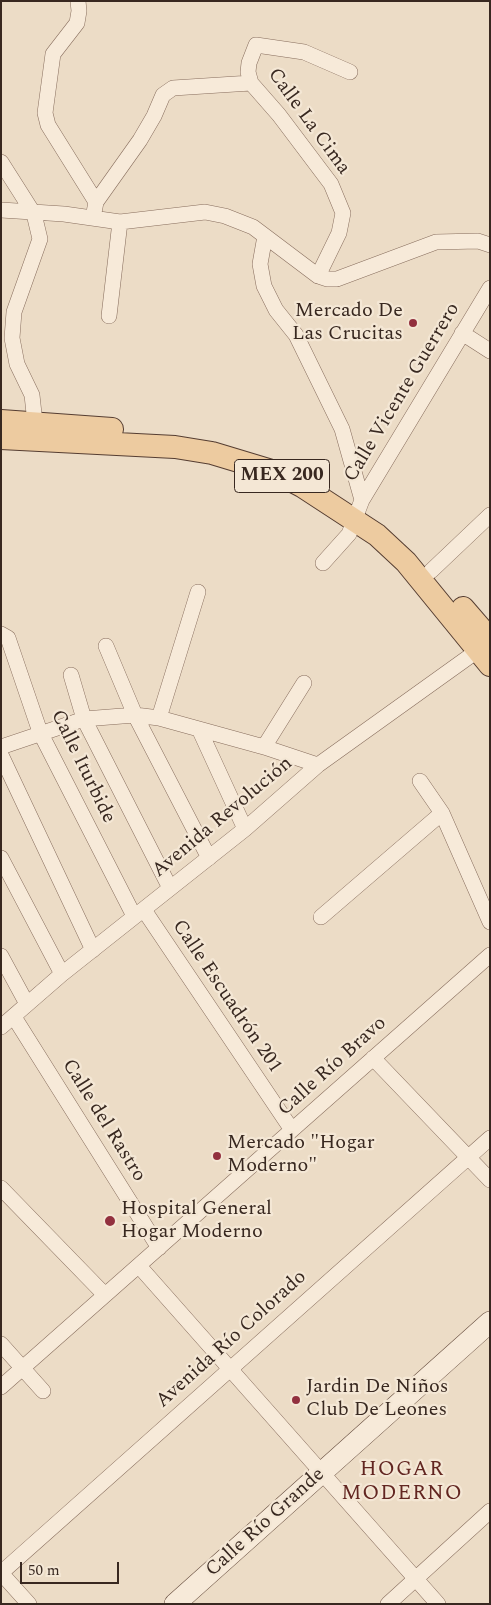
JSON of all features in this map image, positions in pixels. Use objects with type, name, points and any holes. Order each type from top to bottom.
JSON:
[{"type":"main road","name":"MEX 200","points":[[1,421],[36,432]]},
{"type":"main road","name":"MEX 200","points":[[1,438],[36,432],[142,438],[246,462],[359,508],[385,525],[431,571],[487,649]]},
{"type":"main road","name":"MEX 200","points":[[359,508],[487,649]]},
{"type":"street","points":[[78,1],[80,11],[77,23],[54,54],[45,113],[48,125],[96,202]]},
{"type":"street","name":"Calle La Cima","points":[[318,276],[339,233],[343,213],[331,184],[279,115],[250,83],[249,63],[256,45],[304,52],[350,72]]},
{"type":"street","points":[[93,218],[96,202],[140,140],[154,116],[163,95],[173,88],[250,83]]},
{"type":"street","points":[[1,162],[34,214],[40,239],[14,312],[12,338],[17,364],[32,395],[36,432]]},
{"type":"street","points":[[1,210],[34,214],[64,214],[120,222],[205,212],[225,216],[253,227],[318,276],[337,279],[436,242],[478,241],[490,244]]},
{"type":"street","points":[[109,316],[120,222]]},
{"type":"street","points":[[265,236],[260,264],[264,286],[276,310],[296,336],[342,429],[359,508]]},
{"type":"street","name":"Calle Vicente Guerrero","points":[[323,563],[349,534],[359,508],[490,288]]},
{"type":"street","points":[[462,333],[490,352]]},
{"type":"street","points":[[431,571],[490,515]]},
{"type":"street","points":[[158,718],[198,592]]},
{"type":"street","name":"Calle Iturbide","points":[[1,634],[8,638],[40,732],[139,913]]},
{"type":"street","points":[[106,646],[135,715],[208,858]]},
{"type":"street","name":"Avenida Revolución","points":[[1,1027],[62,974],[245,829],[318,765],[487,649]]},
{"type":"street","points":[[71,675],[84,720],[170,888]]},
{"type":"street","points":[[264,747],[304,683]]},
{"type":"street","points":[[1,747],[40,732],[84,720],[135,715],[158,718],[264,747],[318,765]]},
{"type":"street","points":[[200,731],[245,829]]},
{"type":"street","points":[[1,756],[93,950]]},
{"type":"street","points":[[420,781],[442,812],[490,922]]},
{"type":"street","points":[[321,917],[442,812]]},
{"type":"street","points":[[1,858],[62,974]]},
{"type":"street","name":"Calle Escuadrón 201","points":[[139,913],[292,1130]]},
{"type":"street","points":[[1,956],[27,1004]]},
{"type":"street","name":"Calle Río Bravo","points":[[1,1387],[490,956]]},
{"type":"street","name":"Calle del Rastro","points":[[14,1017],[160,1248]]},
{"type":"street","points":[[373,1058],[490,1180]]},
{"type":"street","name":"Avenida Río Colorado","points":[[1,1573],[228,1369],[490,1138]]},
{"type":"street","points":[[1,1188],[105,1295]]},
{"type":"street","points":[[139,1266],[228,1369],[438,1604]]},
{"type":"street","name":"Calle Río Grande","points":[[175,1604],[490,1322]]},
{"type":"street","points":[[1,1344],[44,1391]]},
{"type":"street","points":[[388,1604],[490,1511]]},
{"type":"street","points":[[1,1573],[29,1604]]},
{"type":"place","name":"Mercado De Las Crucitas","points":[[413,323]]},
{"type":"place","name":"Mercado \"Hogar Moderno\"","points":[[217,1156]]},
{"type":"place","name":"Hospital General Hogar Moderno","points":[[110,1221]]},
{"type":"place","name":"Jardin De Niños Club De Leones","points":[[296,1400]]},
{"type":"district","name":"HOGAR MODERNO","points":[[402,1483]]}]
